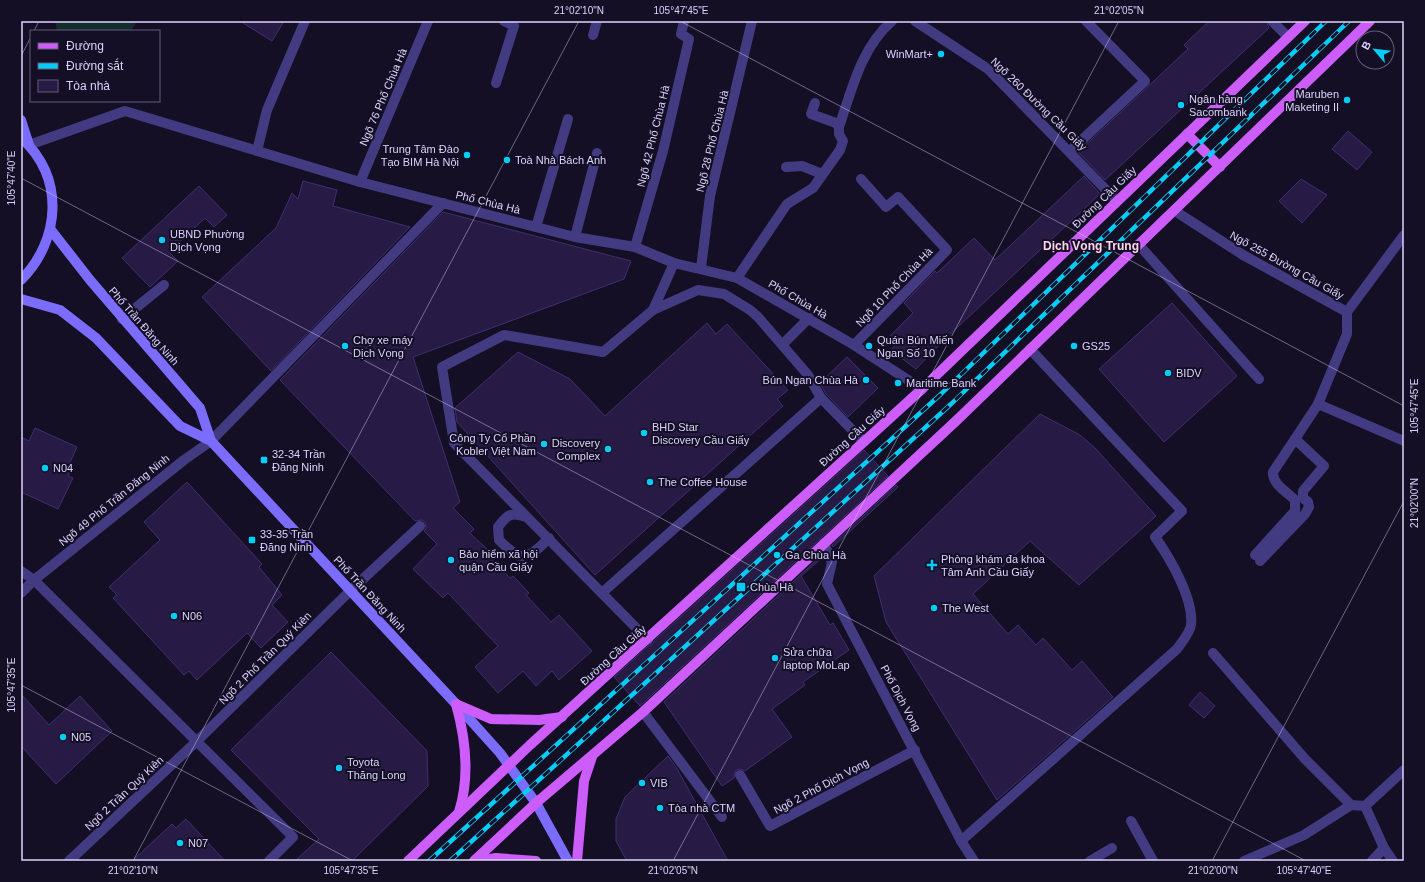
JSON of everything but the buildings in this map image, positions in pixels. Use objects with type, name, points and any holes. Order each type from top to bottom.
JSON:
[{"type":"main road","name":"Đường Cầu Giấy","points":[[408,861],[509,765],[648,640],[922,388],[1305,21]]},
{"type":"main road","points":[[474,861],[536,803],[643,712],[824,543],[1175,211],[1370,21]]},
{"type":"main road","points":[[1187,134],[1220,167]]},
{"type":"main road","points":[[456,704],[491,719],[540,720],[562,717]]},
{"type":"main road","points":[[456,704],[464,740],[466,775],[465,794],[458,815]]},
{"type":"main road","points":[[577,861],[584,781],[593,755]]},
{"type":"main road","points":[[478,861],[496,858],[536,861]]},
{"type":"street","points":[[257,151],[267,110],[305,21]]},
{"type":"street","name":"Ngõ 76 Phố Chùa Hà","points":[[360,182],[428,21]]},
{"type":"street","points":[[496,83],[514,26],[504,21]]},
{"type":"street","points":[[593,35],[597,21]]},
{"type":"street","name":"Ngõ 42 Phố Chùa Hà","points":[[635,247],[663,151],[689,39],[681,34],[684,21]]},
{"type":"street","name":"Ngõ 28 Phố Chùa Hà","points":[[701,268],[710,196],[752,21]]},
{"type":"street","points":[[737,278],[787,204],[813,188],[840,150],[843,141],[839,134],[839,127],[856,75],[872,43],[881,31],[892,21]]},
{"type":"street","name":"Ngõ 260 Đường Cầu Giấy","points":[[916,21],[988,69],[1070,151],[1117,201]]},
{"type":"street","points":[[1070,151],[1145,81],[1086,21]]},
{"type":"street","points":[[1272,21],[1288,36]]},
{"type":"street","points":[[815,103],[811,114],[836,122],[839,127]]},
{"type":"street","name":"Phố Chùa Hà","points":[[25,141],[125,111],[360,182],[575,237],[635,247],[674,263],[701,268],[737,278],[809,318],[922,388]]},
{"type":"street","points":[[536,227],[568,119]]},
{"type":"street","points":[[21,120],[25,141],[39,158],[47,173],[52,198],[51,230],[41,255],[31,270],[21,280]]},
{"type":"street","points":[[575,237],[597,153]]},
{"type":"street","points":[[786,167],[802,166],[822,174]]},
{"type":"street","name":"Ngõ 10 Phố Chùa Hà","points":[[854,345],[947,250],[898,197],[886,207],[861,179]]},
{"type":"street","name":"Ngõ 49 Phố Trần Đăng Ninh","points":[[21,593],[34,580],[184,460],[211,441],[443,203]]},
{"type":"street","name":"Ngõ 255 Đường Cầu Giấy","points":[[1175,211],[1243,255],[1347,312],[1347,334],[1318,404],[1273,472],[1274,481],[1295,500],[1295,511],[1257,558],[1305,514],[1309,507],[1308,502],[1303,498],[1303,491],[1324,466],[1295,439]]},
{"type":"street","name":"Phố Trần Đăng Ninh","points":[[51,230],[122,319],[200,408],[211,441]]},
{"type":"street","points":[[1347,312],[1404,235]]},
{"type":"street","points":[[1139,245],[1259,379]]},
{"type":"street","points":[[653,310],[674,263]]},
{"type":"street","points":[[122,319],[164,285]]},
{"type":"street","points":[[648,640],[454,442],[442,367],[504,335],[603,352],[653,310],[698,290],[724,294],[750,310],[783,344],[808,375],[821,398],[864,442]]},
{"type":"street","name":"Phố Trần Đăng Ninh","points":[[21,299],[60,310],[96,338],[180,426],[211,441],[456,704],[509,765],[536,803],[568,861]]},
{"type":"street","points":[[783,344],[809,318]]},
{"type":"street","points":[[961,841],[1177,649],[1191,626],[1188,603],[1179,578],[1165,551],[1155,537],[1182,511],[1030,349]]},
{"type":"street","points":[[602,592],[821,398]]},
{"type":"street","points":[[1318,404],[1404,441]]},
{"type":"street","points":[[528,518],[515,513],[506,516],[498,526],[499,540],[511,552],[519,556],[526,557],[538,549],[549,538]]},
{"type":"street","name":"Ngõ 2 Phố Trần Quý Kiên","points":[[196,742],[350,590],[420,526]]},
{"type":"street","name":"Phố Dịch Vọng","points":[[824,543],[832,562],[827,584],[961,841],[974,861]]},
{"type":"street","points":[[21,571],[34,580],[293,837],[269,861]]},
{"type":"street","points":[[1213,653],[1305,759],[1351,806]]},
{"type":"street","points":[[643,712],[722,817]]},
{"type":"street","name":"Ngõ 2 Trần Quý Kiên","points":[[69,861],[196,742]]},
{"type":"street","name":"Ngõ 2 Phố Dịch Vọng","points":[[740,775],[770,826],[914,750]]},
{"type":"street","points":[[1244,861],[1304,835],[1351,806],[1365,806],[1404,770]]},
{"type":"street","points":[[1365,806],[1384,848],[1393,861]]},
{"type":"street","points":[[1131,821],[1153,861]]},
{"type":"street","points":[[1090,861],[1112,848]]},
{"type":"street","points":[[1372,861],[1384,848]]},
{"type":"green space","points":[[55,21],[137,21],[132,30],[57,30]]},
{"type":"railway","points":[[429,861],[941,394],[1326,21]]},
{"type":"railway","points":[[450,861],[950,405],[1349,21]]},
{"type":"place","name":"WinMart+","points":[[941,54]]},
{"type":"place","name":"Maruben Maketing II","points":[[1347,100]]},
{"type":"place","name":"Ngân hàng Sacombank","points":[[1181,105]]},
{"type":"place","name":"Trung Tâm Đào Tạo BIM Hà Nội","points":[[467,155]]},
{"type":"place","name":"Toà Nhà Bách Anh","points":[[507,160]]},
{"type":"place","name":"UBND Phường Dịch Vọng","points":[[162,240]]},
{"type":"place","name":"Chợ xe máy Dịch Vọng","points":[[345,346]]},
{"type":"place","name":"Quán Bún Miến Ngan Số 10","points":[[869,346]]},
{"type":"place","name":"GS25","points":[[1074,346]]},
{"type":"place","name":"BIDV","points":[[1168,373]]},
{"type":"place","name":"Bún Ngan Chùa Hà","points":[[866,380]]},
{"type":"place","name":"Maritime Bank","points":[[898,383]]},
{"type":"place","name":"BHD Star Discovery Cầu Giấy","points":[[644,433]]},
{"type":"place","name":"Công Ty Cổ Phần Kobler Việt Nam","points":[[544,444]]},
{"type":"place","name":"Discovery Complex","points":[[608,449]]},
{"type":"place","name":"32-34 Trần Đăng Ninh","points":[[264,460]]},
{"type":"place","name":"N04","points":[[45,468]]},
{"type":"place","name":"The Coffee House","points":[[650,482]]},
{"type":"place","name":"33-35 Trần Đăng Ninh","points":[[252,540]]},
{"type":"place","name":"Ga Chùa Hà","points":[[777,555]]},
{"type":"place","name":"Bảo hiểm xã hội quận Cầu Giấy","points":[[451,560]]},
{"type":"place","name":"Phòng khám đa khoa Tâm Anh Cầu Giấy","points":[[932,565]]},
{"type":"place","name":"Chùa Hà","points":[[741,587]]},
{"type":"place","name":"The West","points":[[934,608]]},
{"type":"place","name":"N06","points":[[174,616]]},
{"type":"place","name":"Sửa chữa laptop MoLap","points":[[775,658]]},
{"type":"place","name":"N05","points":[[63,737]]},
{"type":"place","name":"Toyota Thăng Long","points":[[339,768]]},
{"type":"place","name":"VIB","points":[[642,783]]},
{"type":"place","name":"Tòa nhà CTM","points":[[660,808]]},
{"type":"place","name":"N07","points":[[180,843]]},
{"type":"district","name":"Dịch Vọng Trung","points":[[1091,246]]}]
